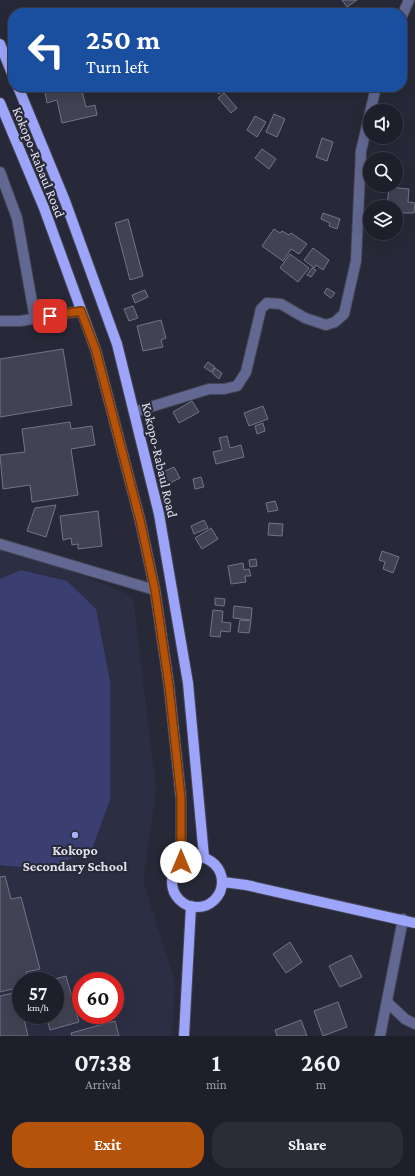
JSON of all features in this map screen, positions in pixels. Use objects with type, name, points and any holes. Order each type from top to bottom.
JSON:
[{"type":"main road","points":[[0,44],[8,64]]},
{"type":"main road","name":"Kokopo-Rabaul Road","points":[[20,92],[65,201],[117,344],[159,514],[188,683],[204,857]]},
{"type":"main road","name":"Kokopo-Rabaul Road","points":[[0,103],[44,208],[96,351],[140,520],[155,590],[169,686],[181,798],[181,862]]},
{"type":"main road","points":[[196,856],[204,857],[212,861],[218,867],[223,882],[221,892],[216,899],[209,904],[200,907],[191,906],[180,900],[175,893],[172,884],[175,870],[181,862],[196,856]]},
{"type":"main road","points":[[223,882],[246,884],[415,923]]},
{"type":"main road","points":[[184,1036],[191,906]]},
{"type":"street","points":[[134,412],[209,389],[224,389],[237,386],[246,372],[261,309],[267,303],[281,304],[306,318],[326,325],[335,322],[344,314],[356,261],[361,151],[375,92]]},
{"type":"street","points":[[0,172],[17,218],[28,271],[35,319]]},
{"type":"street","points":[[0,321],[35,319],[81,311]]},
{"type":"street","points":[[0,544],[155,590]]},
{"type":"street","points":[[380,1036],[403,919]]},
{"type":"street","points":[[387,1002],[405,1019],[415,1024]]},
{"type":"shaded area","name":"Kokopo Secondary School","points":[[0,542],[133,596],[156,789],[143,881],[175,982],[172,1036],[0,1036]]},
{"type":"shaded area","points":[[21,570],[67,581],[96,609],[110,681],[110,800],[92,849],[46,870],[0,865],[0,579]]},
{"type":"building","points":[[342,0],[357,0],[347,7]]},
{"type":"building","points":[[45,92],[82,92],[86,107],[95,105],[97,115],[62,123],[57,100],[47,103]]},
{"type":"building","points":[[224,93],[237,108],[231,113],[218,98]]},
{"type":"building","points":[[274,114],[285,119],[277,137],[266,132]]},
{"type":"building","points":[[255,116],[266,122],[257,137],[247,130]]},
{"type":"building","points":[[322,138],[333,142],[327,161],[316,157]]},
{"type":"building","points":[[262,149],[276,159],[269,169],[255,158]]},
{"type":"building","points":[[403,188],[409,189],[408,202],[415,203],[414,213],[403,213],[403,200],[388,200],[388,192],[403,192]]},
{"type":"building","points":[[323,213],[340,219],[337,229],[329,226],[330,223],[321,219]]},
{"type":"building","points":[[128,219],[143,276],[130,280],[115,223]]},
{"type":"building","points":[[274,229],[280,233],[282,231],[289,235],[291,233],[307,244],[299,254],[291,249],[283,261],[262,246]]},
{"type":"building","points":[[313,248],[329,260],[323,270],[316,265],[314,268],[304,260]]},
{"type":"building","points":[[290,254],[309,268],[298,282],[280,268]]},
{"type":"building","points":[[312,268],[316,270],[311,277],[307,275]]},
{"type":"building","points":[[327,288],[335,293],[331,298],[324,293]]},
{"type":"building","points":[[145,290],[148,297],[135,303],[132,295]]},
{"type":"building","points":[[133,306],[138,318],[129,321],[124,309]]},
{"type":"building","points":[[161,320],[166,338],[161,340],[163,347],[143,351],[137,326]]},
{"type":"building","points":[[63,349],[72,405],[0,417],[0,359]]},
{"type":"building","points":[[208,362],[215,367],[211,372],[204,367]]},
{"type":"building","points":[[215,368],[222,373],[219,379],[212,373]]},
{"type":"building","points":[[192,401],[199,412],[179,423],[173,412]]},
{"type":"building","points":[[263,406],[268,419],[249,426],[244,413]]},
{"type":"building","points":[[70,422],[71,429],[92,426],[95,445],[71,449],[78,495],[32,502],[30,485],[3,489],[0,455],[25,452],[22,429]]},
{"type":"building","points":[[263,423],[265,431],[257,434],[255,426]]},
{"type":"building","points":[[227,436],[230,448],[241,445],[244,457],[216,464],[213,452],[222,450],[219,438]]},
{"type":"building","points":[[174,467],[180,478],[168,484],[163,472]]},
{"type":"building","points":[[201,477],[204,487],[195,489],[193,479]]},
{"type":"building","points":[[275,501],[278,510],[268,512],[266,503]]},
{"type":"building","points":[[56,505],[46,537],[27,531],[35,508]]},
{"type":"building","points":[[98,511],[102,546],[78,549],[78,544],[72,545],[71,538],[63,540],[60,516]]},
{"type":"building","points":[[204,520],[208,528],[194,534],[191,526]]},
{"type":"building","points":[[269,523],[283,524],[282,536],[268,535]]},
{"type":"building","points":[[211,528],[218,539],[202,549],[195,538]]},
{"type":"building","points":[[382,551],[399,557],[393,573],[383,569],[385,562],[379,560]]},
{"type":"building","points":[[256,559],[257,566],[250,567],[249,560]]},
{"type":"building","points":[[243,563],[244,570],[249,569],[251,576],[245,576],[246,582],[231,584],[228,566]]},
{"type":"building","points":[[215,598],[225,599],[224,606],[215,605]]},
{"type":"building","points":[[234,606],[252,608],[251,620],[233,618]]},
{"type":"building","points":[[213,610],[223,611],[222,622],[231,623],[230,632],[221,631],[220,637],[210,636]]},
{"type":"building","points":[[240,620],[251,621],[249,633],[238,632]]},
{"type":"building","points":[[5,876],[11,899],[21,897],[40,969],[26,972],[12,972],[12,989],[0,992],[0,877]]},
{"type":"building","points":[[290,942],[302,962],[286,973],[273,954]]},
{"type":"building","points":[[351,955],[362,977],[340,987],[329,966]]},
{"type":"building","points":[[66,976],[72,997],[72,1024],[50,1030],[48,1024],[64,1024],[64,977]]},
{"type":"building","points":[[12,993],[12,1024],[25,1024],[28,1036],[0,1036],[0,996]]},
{"type":"building","points":[[338,1002],[347,1027],[323,1036],[314,1011]]},
{"type":"building","points":[[301,1020],[307,1036],[277,1036],[275,1030]]},
{"type":"building","points":[[104,1024],[116,1024],[119,1036],[72,1036],[71,1033]]},
{"type":"place","name":"Kokopo Secondary School","points":[[75,835]]},
{"type":"route","points":[[50,316],[81,311],[96,351],[140,520],[155,590],[169,686],[181,798],[181,862]]}]
